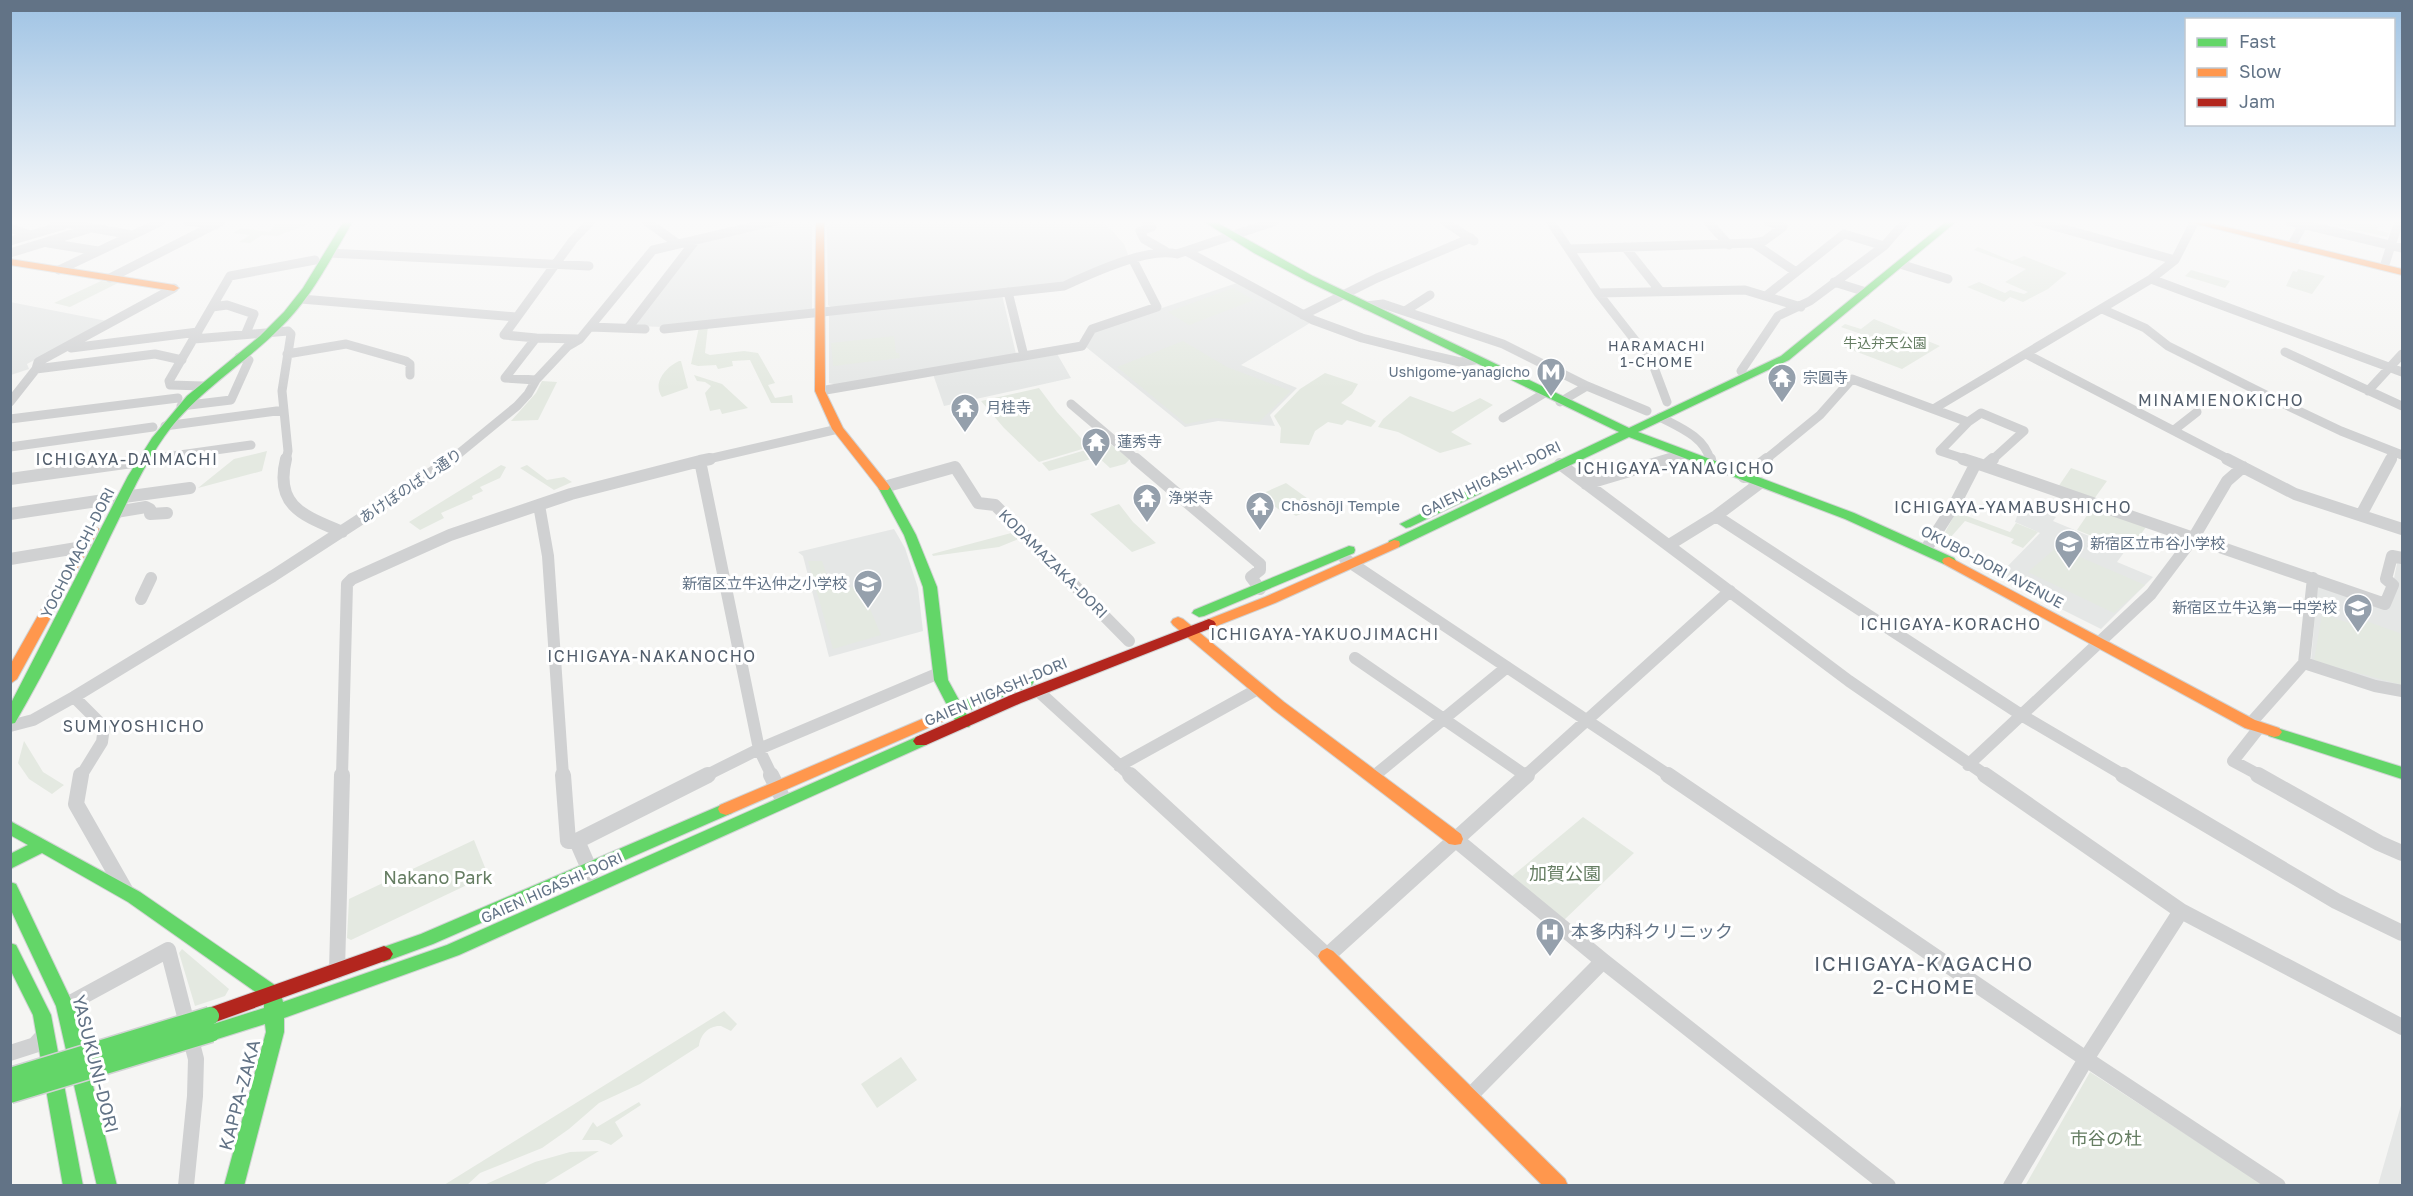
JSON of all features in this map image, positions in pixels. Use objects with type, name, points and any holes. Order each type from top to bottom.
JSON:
[{"type":"main road","points":[[102,277],[174,288]]},
{"type":"main road","name":"YOCHOMACHI-DORI","points":[[10,719],[78,590],[138,461],[159,427],[196,386],[266,332],[304,277]]},
{"type":"main road","name":"YOCHOMACHI-DORI","points":[[196,386],[239,357],[301,299],[314,277]]},
{"type":"main road","points":[[820,277],[820,391],[838,429],[884,487],[910,535],[930,587],[939,673],[943,688],[964,723]]},
{"type":"main road","name":"OKUBO-DORI AVENUE","points":[[1310,277],[1613,427],[1711,466],[1836,510],[1926,549],[2254,726],[2403,773]]},
{"type":"main road","name":"GAIEN HIGASHI-DORI","points":[[10,1094],[276,1012],[393,973],[453,950],[1037,690],[1270,600],[1352,564],[1785,358],[1884,277]]},
{"type":"main road","name":"GAIEN HIGASHI-DORI","points":[[10,1077],[210,1016],[427,939],[955,710],[1260,589],[1339,555],[1666,402],[1741,371],[1785,358]]},
{"type":"main road","name":"YOCHOMACHI-DORI","points":[[11,679],[83,547],[117,503]]},
{"type":"main road","points":[[1178,622],[1256,690],[1374,776],[1455,839]]},
{"type":"main road","points":[[10,827],[127,893],[190,934],[273,994]]},
{"type":"main road","points":[[10,862],[42,845]]},
{"type":"main road","name":"YASUKUNI-DORI","points":[[10,889],[65,1006],[107,1185]]},
{"type":"main road","points":[[10,950],[42,1015],[73,1185]]},
{"type":"main road","points":[[1327,956],[1558,1185]]},
{"type":"main road","name":"KAPPA-ZAKA","points":[[234,1185],[275,1032],[276,1012],[273,994]]},
{"type":"street","points":[[196,386],[175,387],[169,381],[230,277]]},
{"type":"street","points":[[547,277],[504,335],[580,339]]},
{"type":"street","name":"あけぼのばし通り","points":[[10,726],[33,720],[74,697],[342,532],[467,449],[517,406],[528,394],[536,380],[568,346],[580,339],[631,277]]},
{"type":"street","points":[[628,328],[667,277]]},
{"type":"street","points":[[664,329],[1008,292],[1064,285],[1083,277]]},
{"type":"street","points":[[820,391],[1082,346],[1092,329],[1156,307],[1141,277]]},
{"type":"street","points":[[1233,277],[1303,315],[1362,338],[1460,363],[1475,360]]},
{"type":"street","points":[[1303,315],[1385,277]]},
{"type":"street","points":[[1587,277],[1652,362],[1666,402]]},
{"type":"street","points":[[1649,277],[1660,291]]},
{"type":"street","points":[[1766,296],[1790,277]]},
{"type":"street","points":[[1741,371],[1778,316],[1813,301],[1841,277]]},
{"type":"street","points":[[1941,277],[1948,279]]},
{"type":"street","points":[[1935,408],[2154,277]]},
{"type":"street","points":[[2151,279],[2403,372]]},
{"type":"street","points":[[1834,282],[1866,292]]},
{"type":"street","points":[[10,402],[36,369],[38,362],[174,288]]},
{"type":"street","points":[[1598,293],[1745,290],[1801,307]]},
{"type":"street","points":[[1008,292],[1024,356]]},
{"type":"street","points":[[1405,311],[1430,296]]},
{"type":"street","points":[[301,299],[516,317]]},
{"type":"street","points":[[1366,306],[1383,304],[1503,344],[1587,386],[1647,411]]},
{"type":"street","points":[[212,307],[227,305],[254,314],[246,333]]},
{"type":"street","points":[[2102,309],[2145,328],[2168,346],[2282,403],[2341,431],[2398,454],[2361,515]]},
{"type":"street","points":[[590,327],[645,329]]},
{"type":"street","points":[[63,349],[196,335],[288,331],[291,334],[284,370],[284,410],[288,451],[282,476],[287,495],[299,513],[342,532]]},
{"type":"street","points":[[536,338],[505,378],[536,380]]},
{"type":"street","points":[[287,354],[346,344],[406,361],[410,364],[411,375]]},
{"type":"street","points":[[2284,352],[2403,406]]},
{"type":"street","points":[[36,369],[155,354],[182,360]]},
{"type":"street","points":[[2026,354],[2295,494],[2403,529]]},
{"type":"street","points":[[2368,391],[2403,354]]},
{"type":"street","points":[[10,419],[180,402],[231,400],[249,360],[239,357]]},
{"type":"street","points":[[1744,477],[1820,415],[1850,378],[1968,422]]},
{"type":"street","points":[[10,386],[25,384]]},
{"type":"street","points":[[1560,402],[1587,386]]},
{"type":"street","points":[[1503,418],[1543,394]]},
{"type":"street","points":[[1071,404],[1260,564],[1260,570],[1251,577],[1260,589]]},
{"type":"street","points":[[10,447],[284,410]]},
{"type":"street","points":[[1926,549],[1981,464],[2024,431],[1981,412],[1940,451],[1981,464],[2194,537],[2385,604],[2393,585],[2386,579],[2392,556],[2403,558]]},
{"type":"street","points":[[2174,430],[2197,412]]},
{"type":"street","points":[[1660,417],[1692,434],[1708,451],[1711,466]]},
{"type":"street","points":[[337,971],[347,584],[352,579],[450,536],[604,484],[838,429]]},
{"type":"street","points":[[10,478],[251,445]]},
{"type":"street","points":[[1586,484],[1682,455]]},
{"type":"street","points":[[700,461],[759,749],[785,804]]},
{"type":"street","points":[[1560,464],[1849,681],[2181,911],[2403,1027]]},
{"type":"street","name":"KODAMAZAKA-DORI","points":[[884,487],[955,467],[978,503],[995,504],[1129,641]]},
{"type":"street","points":[[1968,765],[2151,594],[2194,537],[2227,481],[2243,467]]},
{"type":"street","points":[[1669,545],[1716,516],[1760,483]]},
{"type":"street","points":[[10,514],[117,503],[190,488]]},
{"type":"street","points":[[117,503],[146,507],[150,509],[150,514],[166,513]]},
{"type":"street","points":[[539,505],[548,556],[568,841],[577,841],[759,749],[939,673]]},
{"type":"street","points":[[1716,516],[2023,716],[2328,897],[2403,933]]},
{"type":"street","points":[[10,559],[83,547]]},
{"type":"street","points":[[1339,555],[1586,719],[2086,1059],[2278,1185]]},
{"type":"street","points":[[141,598],[151,578]]},
{"type":"street","points":[[2313,578],[2304,663],[2254,726],[2232,761],[2379,843],[2403,853]]},
{"type":"street","points":[[1037,690],[1327,956],[1730,591]]},
{"type":"street","points":[[1355,658],[1525,775]]},
{"type":"street","points":[[2304,663],[2375,686],[2403,691]]},
{"type":"street","points":[[1374,776],[1507,667]]},
{"type":"street","points":[[1119,766],[1256,690]]},
{"type":"street","points":[[74,697],[104,727],[102,742],[82,772],[76,804],[127,893]]},
{"type":"street","points":[[1455,839],[1603,961],[1887,1185]]},
{"type":"street","points":[[577,841],[597,886]]},
{"type":"street","points":[[2011,1185],[2086,1059],[2181,911]]},
{"type":"street","points":[[65,1006],[168,950],[190,934]]},
{"type":"street","points":[[168,950],[196,1059],[195,1096],[186,1185]]},
{"type":"street","points":[[1469,1097],[1603,961]]},
{"type":"street","points":[[10,1053],[35,1046],[46,1033]]},
{"type":"shaded area","points":[[671,277],[812,277],[812,310],[664,327],[634,326]]},
{"type":"shaded area","points":[[828,277],[1082,277],[1061,284],[831,307],[828,305]]},
{"type":"shaded area","points":[[1237,283],[1310,323],[1241,365],[1297,388],[1270,415],[1275,426],[1218,421],[1185,427],[1086,347],[1096,330]]},
{"type":"shaded area","points":[[1002,295],[1016,354],[837,385],[829,383],[829,313]]},
{"type":"shaded area","points":[[10,302],[107,321],[27,364],[29,369],[11,375]]},
{"type":"shaded area","points":[[1056,352],[1071,378],[944,406],[933,374]]},
{"type":"shaded area","name":"新宿区立市谷小学校","points":[[2022,502],[2054,513],[2053,516],[2056,517],[2053,521],[2125,551],[2117,562],[2153,577],[2101,629],[1997,577],[2040,533],[2015,522]]},
{"type":"shaded area","name":"新宿区立牛込仲之小学校","points":[[894,529],[905,548],[918,588],[923,631],[829,657],[803,556],[798,552]]},
{"type":"shaded area","name":"新宿区立牛込第一中学校","points":[[2402,558],[2402,687],[2371,680],[2311,660],[2318,583],[2388,607],[2398,559]]},
{"type":"shaded area","points":[[2402,1102],[2402,1185],[2378,1185]]},
{"type":"green space","points":[[2013,277],[2062,277],[2048,289],[2023,302],[2010,297],[2004,302],[1967,287],[1979,282],[2005,293],[2010,290],[2024,294],[2028,292],[2005,282]]},
{"type":"green space","points":[[2188,277],[2215,277],[2230,281],[2225,288]]},
{"type":"green space","points":[[2290,277],[2324,277],[2312,294],[2286,286]]},
{"type":"green space","points":[[101,281],[118,283],[70,307],[54,303]]},
{"type":"green space","points":[[1233,288],[1254,300],[1189,325],[1168,312]]},
{"type":"green space","name":"牛込弁天公園","points":[[1874,319],[1940,346],[1902,369],[1844,347],[1861,334],[1841,327],[1845,324],[1861,329]]},
{"type":"green space","points":[[708,326],[705,353],[710,355],[744,351],[758,353],[775,383],[768,385],[775,398],[792,395],[793,403],[771,403],[750,360],[732,361],[733,366],[718,369],[716,365],[691,364],[699,327]]},
{"type":"green space","points":[[894,336],[896,353],[899,353],[900,358],[833,366],[831,343]]},
{"type":"green space","points":[[1183,341],[1227,367],[1291,391],[1259,422],[1214,418],[1186,424],[1117,367]]},
{"type":"green space","points":[[681,361],[688,388],[662,397],[659,386],[662,376],[669,367]]},
{"type":"green space","points":[[1325,373],[1358,384],[1352,394],[1341,403],[1376,421],[1371,427],[1347,420],[1342,425],[1328,422],[1315,431],[1309,445],[1280,443],[1281,428],[1274,416],[1300,389]]},
{"type":"green space","points":[[694,375],[722,384],[748,408],[722,414],[720,409],[710,411],[705,393],[711,386],[697,381]]},
{"type":"green space","points":[[542,381],[557,382],[538,420],[511,421],[536,393]]},
{"type":"green space","points":[[1039,388],[1089,447],[1039,462],[1004,428],[981,401]]},
{"type":"green space","points":[[1410,396],[1453,412],[1480,398],[1493,405],[1451,432],[1472,444],[1440,453],[1398,432],[1378,427],[1383,419]]},
{"type":"green space","points":[[1109,443],[1130,459],[1125,464],[1110,468],[1098,457],[1049,471],[1042,463]]},
{"type":"green space","points":[[267,451],[262,471],[198,488],[234,459]]},
{"type":"green space","points":[[501,465],[506,467],[500,478],[480,487],[483,491],[472,496],[473,499],[441,513],[444,518],[420,530],[409,522]]},
{"type":"green space","points":[[527,465],[547,480],[564,477],[572,482],[554,490],[520,468]]},
{"type":"green space","points":[[2071,468],[2107,481],[2094,499],[2058,487]]},
{"type":"green space","points":[[1286,483],[1318,506],[1296,516],[1286,509],[1281,511],[1259,495]]},
{"type":"green space","points":[[1119,504],[1133,522],[1156,543],[1132,552],[1090,514]]},
{"type":"green space","points":[[2092,508],[2146,527],[2129,551],[2077,530]]},
{"type":"green space","points":[[1956,512],[2010,532],[2016,523],[2038,532],[2023,548],[2011,543],[2014,539],[1965,521],[1950,538],[1943,536]]},
{"type":"green space","points":[[1015,532],[1021,538],[999,547],[933,556],[932,554]]},
{"type":"green space","points":[[2057,547],[2145,585],[2114,613],[2028,572]]},
{"type":"green space","points":[[808,561],[822,561],[827,576],[832,575],[837,590],[860,585],[881,635],[833,649]]},
{"type":"green space","points":[[2322,614],[2349,623],[2352,616],[2402,634],[2402,685],[2314,661]]},
{"type":"green space","points":[[24,741],[43,772],[64,785],[52,794],[29,779],[18,763]]},
{"type":"green space","name":"加賀公園","points":[[1583,817],[1634,853],[1563,921],[1511,877]]},
{"type":"green space","name":"Nakano Park","points":[[474,840],[488,875],[351,940],[347,938],[349,899]]},
{"type":"green space","points":[[182,949],[229,989],[225,996],[195,1006],[179,953]]},
{"type":"green space","points":[[724,1011],[737,1024],[731,1031],[721,1026],[709,1029],[703,1035],[699,1046],[640,1084],[599,1103],[569,1129],[542,1148],[480,1173],[467,1185],[444,1185]]},
{"type":"green space","points":[[901,1057],[917,1080],[877,1108],[861,1084]]},
{"type":"green space","name":"市谷の杜","points":[[2090,1072],[2264,1185],[2025,1186]]},
{"type":"green space","points":[[639,1102],[641,1105],[615,1122],[623,1136],[611,1145],[599,1140],[582,1140],[593,1122],[597,1127]]},
{"type":"green space","points":[[599,1151],[543,1185],[484,1185],[535,1162],[570,1152]]},
{"type":"traffic: fast","points":[[10,719],[48,649],[134,476],[157,438],[191,398],[277,326],[315,277]]},
{"type":"traffic: fast","points":[[1308,277],[1579,410],[1679,453],[1883,530],[1949,561]]},
{"type":"traffic: fast","points":[[1394,544],[1785,358],[1885,277]]},
{"type":"traffic: fast","points":[[884,487],[910,535],[930,587],[941,680],[964,723]]},
{"type":"traffic: fast","points":[[1406,524],[1477,490]]},
{"type":"traffic: fast","points":[[1199,613],[1349,550]]},
{"type":"traffic: fast","points":[[941,716],[1027,681]]},
{"type":"traffic: fast","points":[[2274,732],[2402,773]]},
{"type":"traffic: fast","points":[[211,1033],[329,995],[453,950],[921,741]]},
{"type":"traffic: fast","points":[[384,954],[427,939],[726,809]]},
{"type":"traffic: fast","points":[[10,827],[134,897],[273,994],[275,1032],[234,1186]]},
{"type":"traffic: fast","points":[[10,862],[42,845]]},
{"type":"traffic: fast","points":[[10,889],[65,1006],[107,1186]]},
{"type":"traffic: fast","points":[[10,950],[42,1015],[73,1186]]},
{"type":"traffic: fast","points":[[10,1077],[210,1016]]},
{"type":"traffic: fast","points":[[10,1094],[211,1033]]},
{"type":"traffic: slow","points":[[103,277],[174,288]]},
{"type":"traffic: slow","points":[[820,277],[820,391],[838,429],[884,487]]},
{"type":"traffic: slow","points":[[10,679],[93,529]]},
{"type":"traffic: slow","points":[[1209,624],[1270,600],[1394,544]]},
{"type":"traffic: slow","points":[[1949,561],[2250,724],[2274,732]]},
{"type":"traffic: slow","points":[[1178,622],[1279,706],[1455,839]]},
{"type":"traffic: slow","points":[[726,809],[941,716]]},
{"type":"traffic: slow","points":[[1327,956],[1558,1186]]},
{"type":"traffic: jam","points":[[921,741],[1016,699],[1209,624]]},
{"type":"traffic: jam","points":[[210,1016],[384,954]]},
{"type":"place","name":"Ushigome-yanagicho","points":[[1551,398]]},
{"type":"place","name":"宗圓寺","points":[[1782,404]]},
{"type":"place","name":"月桂寺","points":[[965,434]]},
{"type":"place","name":"蓮秀寺","points":[[1096,468]]},
{"type":"place","name":"浄栄寺","points":[[1147,524]]},
{"type":"place","name":"Chōshōji Temple","points":[[1260,532]]},
{"type":"place","name":"新宿区立市谷小学校","points":[[2069,570]]},
{"type":"place","name":"新宿区立牛込仲之小学校","points":[[868,610]]},
{"type":"place","name":"新宿区立牛込第一中学校","points":[[2358,634]]},
{"type":"place","name":"本多内科クリニック","points":[[1550,958]]},
{"type":"district","name":"HARAMACHI 1-CHOME","points":[[1657,354]]},
{"type":"district","name":"MINAMIENOKICHO","points":[[2221,400]]},
{"type":"district","name":"ICHIGAYA-DAIMACHI","points":[[127,459]]},
{"type":"district","name":"ICHIGAYA-YANAGICHO","points":[[1676,468]]},
{"type":"district","name":"ICHIGAYA-YAMABUSHICHO","points":[[2013,507]]},
{"type":"district","name":"ICHIGAYA-KORACHO","points":[[1951,624]]},
{"type":"district","name":"ICHIGAYA-YAKUOJIMACHI","points":[[1325,634]]},
{"type":"district","name":"ICHIGAYA-NAKANOCHO","points":[[652,656]]},
{"type":"district","name":"SUMIYOSHICHO","points":[[134,726]]},
{"type":"district","name":"ICHIGAYA-KAGACHO 2-CHOME","points":[[1924,976]]}]
